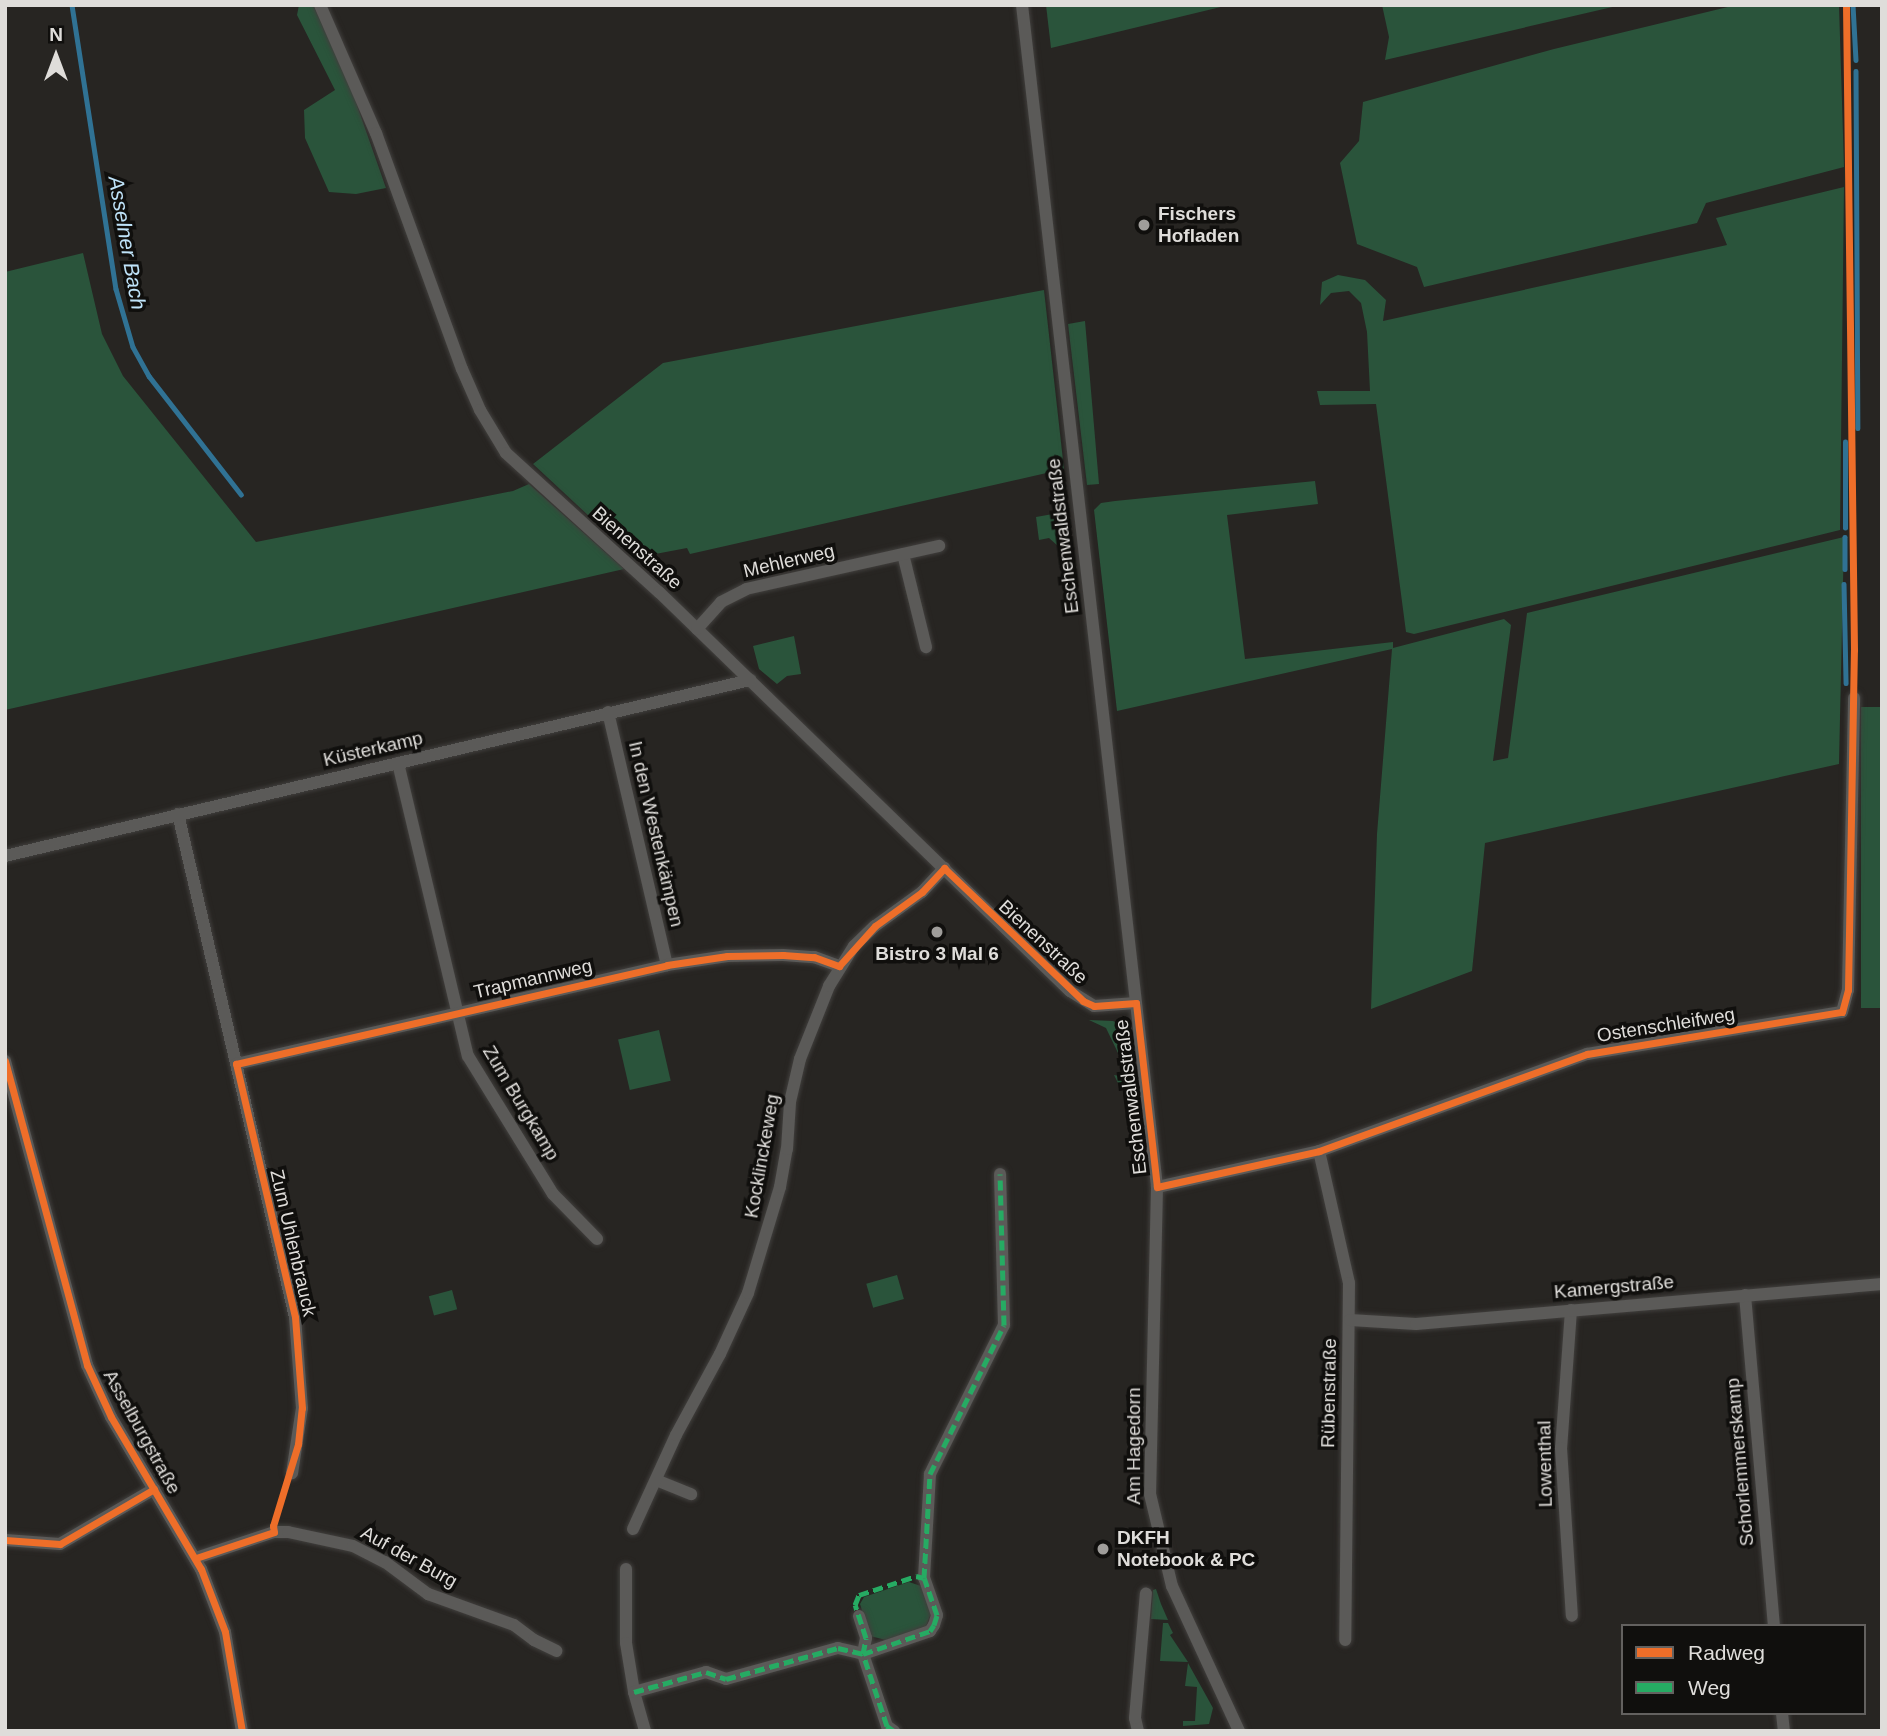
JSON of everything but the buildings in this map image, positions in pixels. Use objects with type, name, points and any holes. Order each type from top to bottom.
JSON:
[{"type":"street","name":"Bienenstraße","points":[[320,5],[376,133],[457,358],[497,440],[531,478],[697,629],[1083,1001],[1094,1006],[1136,1003]]},
{"type":"street","name":"Eschenwaldstraße","points":[[1022,5],[1157,1187]]},
{"type":"street","name":"Mehlerweg","points":[[697,629],[721,602],[746,589],[939,546]]},
{"type":"street","points":[[903,554],[926,647]]},
{"type":"street","name":"Küsterkamp","points":[[5,856],[750,680]]},
{"type":"street","name":"Ostenschleifweg","points":[[1157,1187],[1319,1151],[1587,1054],[1842,1012],[1849,990],[1854,698]]},
{"type":"street","name":"In den Westenkämpen","points":[[608,712],[667,965]]},
{"type":"street","name":"Zum Burgkamp","points":[[398,763],[468,1056],[554,1194],[597,1239]]},
{"type":"street","name":"Zum Uhlenbrauck","points":[[178,814],[295,1317],[302,1408],[292,1473]]},
{"type":"street","name":"Kocklinckeweg","points":[[633,1529],[748,1293],[780,1187],[787,1149],[790,1102],[814,1017],[839,966],[875,926],[922,892],[944,868]]},
{"type":"street","name":"Trapmannweg","points":[[236,1064],[667,965],[727,956],[783,955],[814,957],[839,966]]},
{"type":"street","name":"Asselburgstraße","points":[[5,1061],[87,1365],[111,1417],[196,1558],[225,1633],[242,1731]]},
{"type":"street","name":"Rübenstraße","points":[[1319,1151],[1349,1283],[1345,1640]]},
{"type":"street","points":[[634,1692],[706,1672],[726,1679],[838,1647],[863,1654],[930,1631],[937,1615],[924,1578],[930,1474],[1004,1325],[1000,1174]]},
{"type":"street","name":"Am Hagedorn","points":[[1157,1187],[1150,1494],[1172,1586],[1239,1731]]},
{"type":"street","name":"Kamergstraße","points":[[1350,1320],[1416,1324],[1882,1284]]},
{"type":"street","name":"Schorlemmerskamp","points":[[1745,1295],[1774,1624]]},
{"type":"street","name":"Lowenthal","points":[[1571,1310],[1561,1448],[1572,1616]]},
{"type":"street","points":[[656,1480],[691,1494]]},
{"type":"street","points":[[5,1540],[60,1544],[154,1489]]},
{"type":"street","name":"Auf der Burg","points":[[196,1558],[274,1532],[288,1532],[353,1546],[385,1562],[428,1594],[514,1625],[534,1640],[557,1651]]},
{"type":"street","points":[[626,1569],[625,1618],[634,1692],[645,1731]]},
{"type":"street","points":[[1138,1731],[1135,1718],[1146,1594]]},
{"type":"street","points":[[859,1616],[866,1637],[863,1654],[887,1726],[894,1731]]},
{"type":"green space","points":[[299,5],[313,5],[352,91],[386,188],[356,194],[329,192],[305,138],[304,110],[335,90],[297,15]]},
{"type":"green space","points":[[1046,5],[1229,5],[1051,48]]},
{"type":"green space","points":[[1382,5],[1621,5],[1385,60],[1389,37]]},
{"type":"green space","points":[[1736,5],[1839,5],[1844,167],[1706,203],[1697,223],[1424,287],[1417,267],[1357,244],[1340,163],[1359,141],[1363,102],[1554,49]]},
{"type":"green space","points":[[1844,187],[1840,530],[1414,634],[1406,632],[1376,404],[1320,405],[1317,391],[1370,391],[1367,332],[1361,303],[1349,291],[1331,293],[1320,305],[1322,282],[1338,275],[1365,280],[1386,300],[1383,321],[1727,245],[1716,218]]},
{"type":"green space","points":[[83,253],[102,334],[123,376],[256,542],[513,491],[529,484],[624,569],[5,710],[5,272]]},
{"type":"green space","points":[[1044,290],[1064,469],[690,554],[687,548],[634,558],[533,464],[663,363]]},
{"type":"green space","points":[[1085,321],[1099,484],[1087,485],[1068,324]]},
{"type":"green space","points":[[1315,481],[1318,504],[1227,515],[1245,659],[1393,642],[1393,648],[1504,619],[1511,625],[1493,761],[1508,758],[1527,613],[1844,537],[1839,764],[1485,843],[1472,971],[1371,1009],[1377,834],[1392,649],[1117,711],[1094,510],[1101,503],[1115,501]]},
{"type":"green space","points":[[1064,512],[1067,546],[1058,546],[1049,538],[1039,540],[1036,517]]},
{"type":"green space","points":[[794,636],[801,674],[787,676],[777,684],[759,669],[753,646]]},
{"type":"green space","points":[[1861,707],[1882,707],[1882,1008],[1861,1008]]},
{"type":"green space","points":[[1089,1020],[1113,1021],[1124,1026],[1129,1039],[1131,1092],[1120,1087],[1114,1075],[1130,1078],[1106,1028]]},
{"type":"green space","points":[[659,1030],[671,1081],[630,1090],[618,1039]]},
{"type":"green space","points":[[897,1275],[904,1299],[873,1308],[866,1284]]},
{"type":"green space","points":[[452,1290],[457,1309],[434,1316],[429,1296]]},
{"type":"green space","points":[[909,1582],[921,1586],[931,1613],[926,1626],[886,1640],[870,1636],[860,1604],[864,1597]]},
{"type":"green space","points":[[1156,1589],[1168,1620],[1151,1619],[1153,1590]]},
{"type":"green space","points":[[1163,1623],[1168,1623],[1173,1633],[1170,1635],[1188,1662],[1160,1661]]},
{"type":"green space","points":[[1188,1663],[1213,1708],[1209,1724],[1183,1726],[1183,1721],[1195,1721],[1197,1687],[1185,1686]]},
{"type":"waterway","name":"Asselner Bach","points":[[72,5],[116,289],[133,347],[149,376],[241,494]]},
{"type":"waterway","points":[[1853,5],[1856,60]]},
{"type":"waterway","points":[[1856,71],[1858,428]]},
{"type":"waterway","points":[[1845,442],[1845,528]]},
{"type":"waterway","points":[[1845,537],[1845,569]]},
{"type":"waterway","points":[[1844,584],[1846,683]]},
{"type":"marked path","points":[[634,1692],[706,1672],[726,1679],[838,1648],[863,1654],[930,1631],[937,1615],[924,1578],[930,1474],[1004,1325],[1000,1174]]},
{"type":"marked path","points":[[894,1731],[887,1726],[863,1654],[866,1638],[855,1605],[859,1595],[916,1576],[924,1578]]},
{"type":"cycle path","points":[[196,1558],[274,1532],[273,1526],[298,1444],[302,1408],[295,1317],[236,1064],[667,965],[727,956],[783,955],[814,957],[839,966],[875,926],[922,892],[944,868],[1083,1001],[1094,1006],[1136,1003],[1157,1187],[1319,1151],[1587,1054],[1842,1012],[1848,990],[1854,650],[1846,5]]},
{"type":"cycle path","points":[[5,1061],[87,1365],[111,1417],[201,1569],[225,1632],[242,1731]]},
{"type":"cycle path","points":[[5,1540],[60,1544],[154,1489]]},
{"type":"place","name":"Fischers Hofladen","points":[[1144,225]]},
{"type":"place","name":"Bistro 3 Mal 6","points":[[937,932]]},
{"type":"place","name":"DKFH Notebook & PC","points":[[1103,1549]]}]
